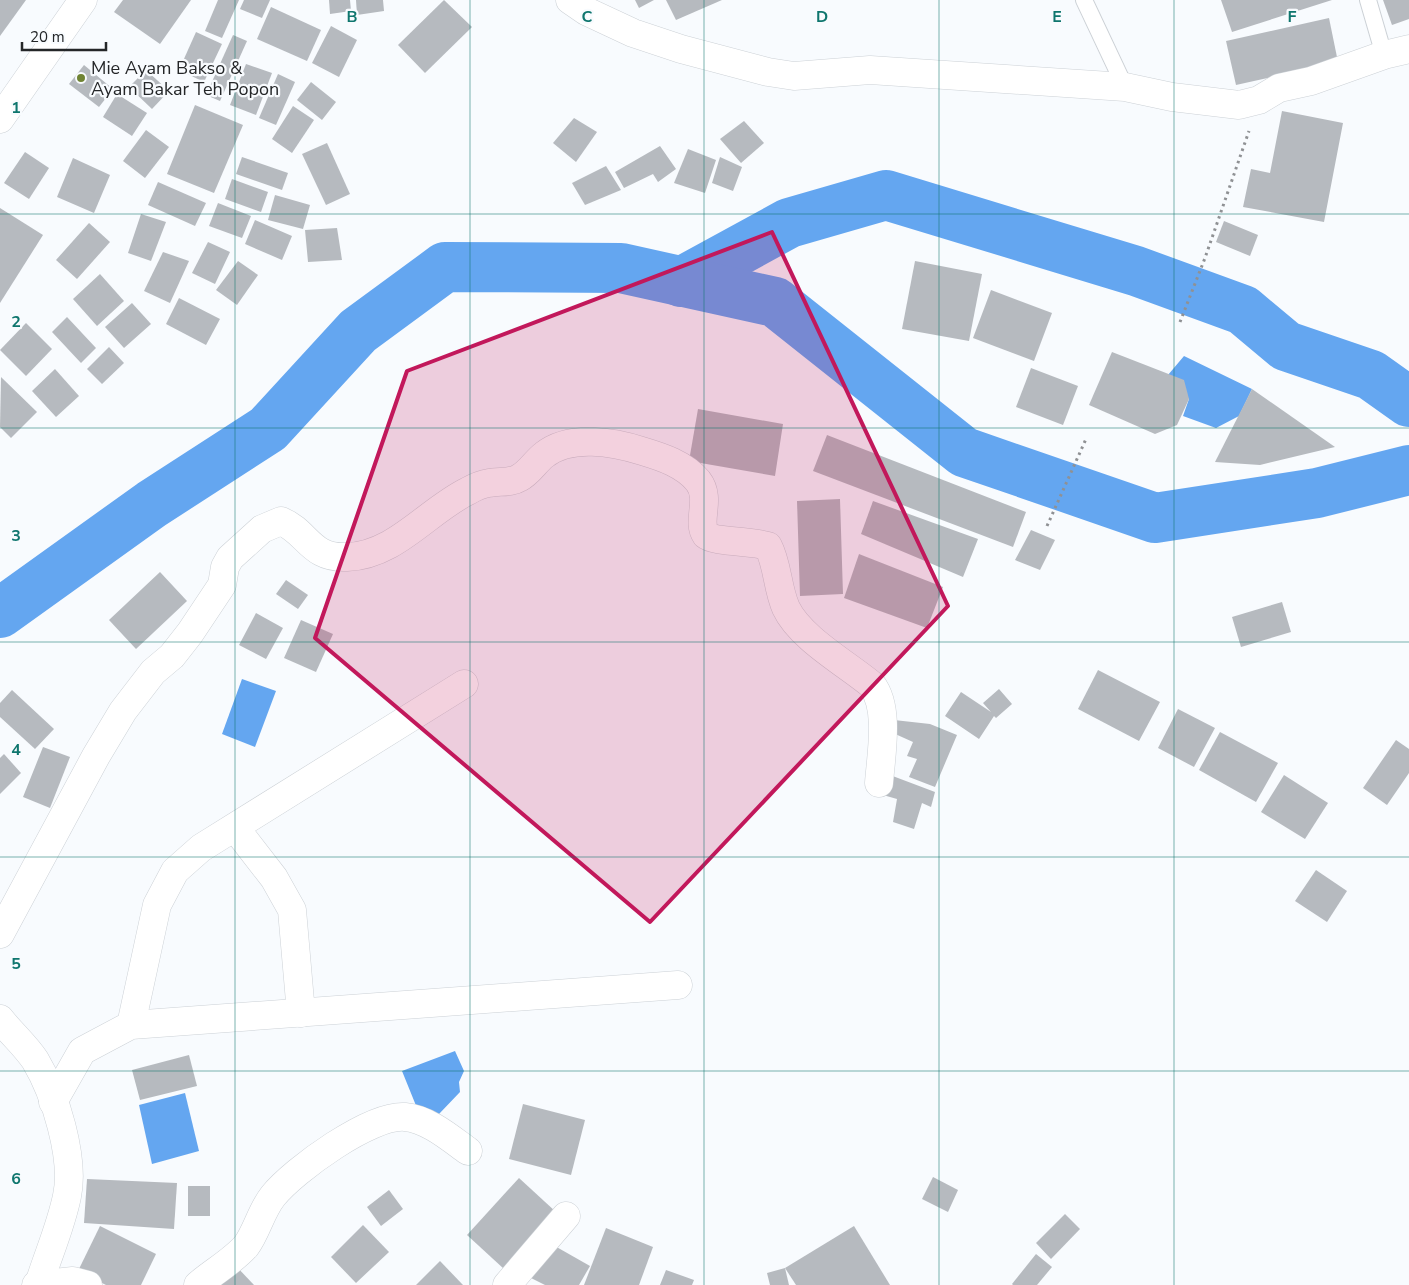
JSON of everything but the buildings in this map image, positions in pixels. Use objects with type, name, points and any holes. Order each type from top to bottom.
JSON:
[{"type":"main road","points":[[0,119],[83,0]]},
{"type":"main road","points":[[570,0],[586,11],[633,34],[768,72],[794,76],[870,70],[1125,87],[1172,97],[1239,105],[1259,100],[1279,88],[1312,81],[1397,52]]},
{"type":"main road","points":[[0,934],[96,756],[123,711],[153,672],[172,656],[190,633],[222,585],[225,567],[230,558],[262,529],[281,521],[296,529],[305,541],[318,552],[346,558],[359,556],[396,541],[466,492],[489,483],[520,478],[545,453],[562,446],[587,442],[616,442],[665,458],[685,468],[698,481],[705,498],[702,526],[706,535],[714,539],[754,541],[768,546],[774,557],[778,590],[787,611],[804,630],[872,685],[880,694],[883,737],[878,783]]},
{"type":"main road","points":[[130,1026],[157,905],[175,871],[201,848],[236,829],[464,684]]},
{"type":"main road","points":[[236,829],[274,878],[292,910],[301,1013]]},
{"type":"main road","points":[[53,1102],[82,1051],[130,1026],[678,985]]},
{"type":"main road","points":[[0,1019],[34,1058],[53,1102],[67,1154],[68,1194],[38,1284],[73,1281],[88,1285]]},
{"type":"main road","points":[[198,1285],[246,1246],[265,1208],[291,1178],[337,1144],[380,1121],[405,1117],[417,1120],[448,1135],[468,1151]]},
{"type":"main road","points":[[507,1285],[566,1216]]},
{"type":"lane","points":[[1084,0],[1125,87]]},
{"type":"lane","points":[[1368,0],[1397,52]]},
{"type":"path","points":[[1180,322],[1205,258],[1259,100]]},
{"type":"path","points":[[1047,526],[1086,439]]},
{"type":"highlighted area","points":[[772,232],[948,606],[650,922],[315,638],[407,371]]},
{"type":"water","points":[[1184,356],[1252,389],[1239,416],[1216,428],[1183,416],[1189,399],[1168,375]]},
{"type":"water","points":[[242,679],[276,691],[255,747],[222,734]]},
{"type":"water","points":[[455,1051],[464,1071],[459,1082],[460,1092],[439,1114],[419,1113],[402,1071]]},
{"type":"water","points":[[185,1093],[199,1151],[152,1164],[139,1105]]},
{"type":"waterway","points":[[681,282],[789,223],[886,195],[1136,271],[1243,310],[1286,346],[1371,375],[1409,402]]},
{"type":"waterway","points":[[0,613],[152,504],[268,429],[358,331],[445,267],[621,268],[775,302],[964,452],[1155,518],[1317,493],[1409,470]]},
{"type":"place","name":"Mie Ayam Bakso & Ayam Bakar Teh Popon","points":[[81,78]]}]
